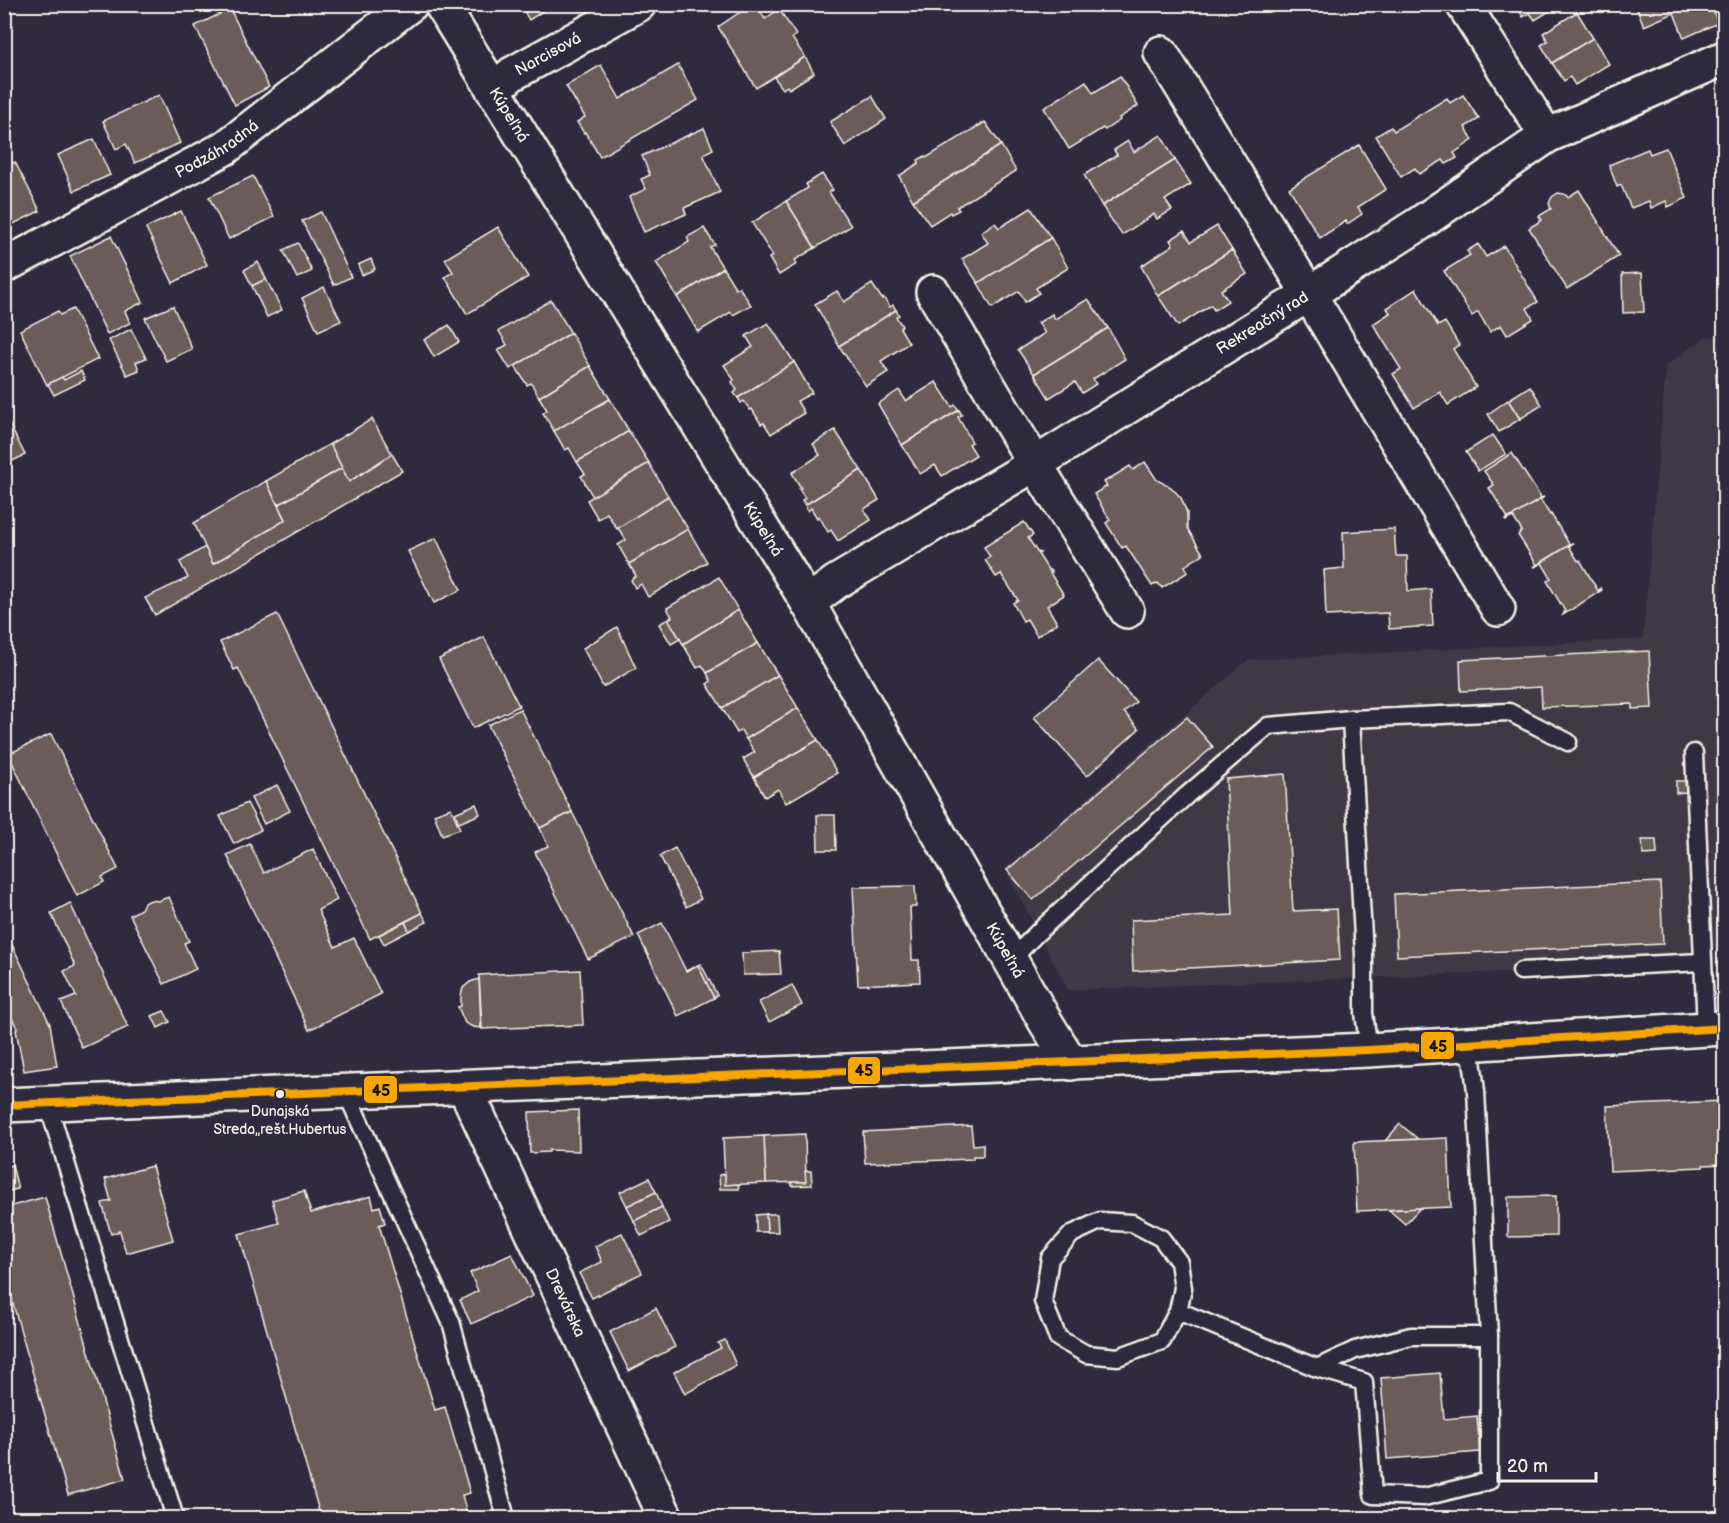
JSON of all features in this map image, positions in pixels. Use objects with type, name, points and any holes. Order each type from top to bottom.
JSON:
[{"type":"street","name":"Podzáhradná","points":[[4,266],[225,148],[411,4]]},
{"type":"street","name":"Kúpeľná","points":[[441,4],[808,603],[1071,1063]]},
{"type":"street","name":"Narcisová","points":[[493,90],[512,74],[639,4]]},
{"type":"street","points":[[1463,4],[1546,136]]},
{"type":"street","points":[[1161,53],[1309,294],[1497,609]]},
{"type":"street","name":"Rekreačný rad","points":[[808,603],[836,582],[1035,464],[1309,294],[1419,224],[1546,136],[1725,58]]},
{"type":"street","points":[[933,292],[1035,464],[1127,611]]},
{"type":"street","points":[[4,1106],[1369,1050],[1715,1028]]},
{"type":"street","name":"Drevárska","points":[[465,1088],[666,1518]]},
{"type":"lane","points":[[1011,960],[1036,933],[1268,726],[1351,719],[1509,712],[1568,742]]},
{"type":"lane","points":[[1351,719],[1364,955],[1364,1013],[1369,1050]]},
{"type":"lane","points":[[1694,753],[1702,962],[1715,1028]]},
{"type":"lane","points":[[1521,971],[1702,962]]},
{"type":"lane","points":[[1178,1311],[1317,1368],[1364,1382],[1373,1495],[1424,1497],[1489,1481],[1489,1336],[1477,1103],[1470,1044]]},
{"type":"lane","points":[[346,1092],[451,1322],[506,1518]]},
{"type":"lane","points":[[48,1104],[175,1518]]},
{"type":"lane","points":[[1100,1221],[1132,1223],[1161,1238],[1179,1262],[1183,1288],[1178,1311],[1162,1341],[1118,1357],[1086,1354],[1058,1338],[1043,1301],[1050,1258],[1072,1234],[1100,1221]]},
{"type":"lane","points":[[1317,1368],[1355,1350],[1411,1336],[1489,1336]]},
{"type":"shaded area","points":[[1724,335],[1724,963],[1068,990],[1005,869],[1248,660],[1643,639],[1666,366],[1705,337]]},
{"type":"building","points":[[520,4],[554,4],[529,20]]},
{"type":"building","points":[[752,4],[756,4],[765,19],[779,9],[796,35],[792,38],[805,57],[756,88],[718,27]]},
{"type":"building","points":[[1516,4],[1561,4],[1535,20],[1530,13],[1523,17]]},
{"type":"building","points":[[1631,4],[1710,4],[1718,23],[1684,38],[1674,13],[1644,26],[1636,6],[1632,8]]},
{"type":"building","points":[[230,9],[269,87],[235,105],[195,26]]},
{"type":"building","points":[[1577,12],[1593,38],[1552,63],[1541,45],[1548,41],[1543,33]]},
{"type":"building","points":[[1593,38],[1609,64],[1575,85],[1570,77],[1564,81],[1552,63]]},
{"type":"building","points":[[805,57],[814,73],[789,89],[787,86],[783,89],[774,77]]},
{"type":"building","points":[[601,65],[620,99],[678,65],[698,100],[600,157],[577,122],[585,117],[566,86]]},
{"type":"building","points":[[1120,76],[1138,106],[1105,130],[1103,128],[1069,149],[1044,108],[1086,81],[1093,93]]},
{"type":"building","points":[[159,95],[180,143],[135,163],[126,144],[116,149],[103,121]]},
{"type":"building","points":[[1463,95],[1479,119],[1465,127],[1473,140],[1454,153],[1457,158],[1446,164],[1443,160],[1419,174],[1415,168],[1401,177],[1376,136],[1391,127],[1394,131],[1447,98],[1450,103]]},
{"type":"building","points":[[872,96],[886,119],[845,146],[830,122]]},
{"type":"building","points":[[985,122],[1001,145],[913,201],[899,176],[919,163],[918,160],[925,156],[926,158]]},
{"type":"building","points":[[704,128],[713,149],[703,154],[720,192],[684,208],[686,214],[644,232],[629,197],[646,189],[641,179],[650,175],[642,156]]},
{"type":"building","points":[[1161,135],[1175,160],[1102,206],[1084,175],[1117,155],[1114,150],[1128,141],[1134,152]]},
{"type":"building","points":[[94,139],[110,175],[74,191],[58,155]]},
{"type":"building","points":[[1001,145],[1016,171],[957,207],[959,210],[951,214],[950,212],[930,225],[913,201]]},
{"type":"building","points":[[1359,145],[1386,189],[1358,207],[1362,214],[1347,224],[1346,221],[1320,238],[1289,188]]},
{"type":"building","points":[[1666,148],[1687,198],[1668,207],[1666,201],[1651,208],[1649,201],[1631,208],[1621,185],[1617,187],[1609,165],[1648,149],[1650,154]]},
{"type":"building","points":[[1175,160],[1191,184],[1165,200],[1172,210],[1157,219],[1154,214],[1122,235],[1102,206]]},
{"type":"building","points":[[15,162],[40,211],[5,228],[4,167]]},
{"type":"building","points":[[822,174],[833,190],[829,192],[851,226],[815,248],[786,201],[808,188],[806,184]]},
{"type":"building","points":[[253,176],[274,217],[229,239],[209,197]]},
{"type":"building","points":[[1579,190],[1619,256],[1567,289],[1529,228],[1542,220],[1539,216],[1551,209],[1549,203],[1552,197],[1558,193],[1568,197]]},
{"type":"building","points":[[786,201],[815,248],[795,260],[797,264],[779,275],[769,258],[773,256],[752,223]]},
{"type":"building","points":[[1031,208],[1051,238],[978,283],[962,259],[988,243],[981,232],[995,223],[999,228]]},
{"type":"building","points":[[181,211],[207,265],[173,283],[146,228]]},
{"type":"building","points":[[321,212],[351,277],[334,285],[302,221]]},
{"type":"building","points":[[1217,226],[1232,250],[1158,296],[1141,266],[1173,245],[1170,240],[1184,231],[1191,242]]},
{"type":"building","points":[[498,227],[528,277],[467,314],[445,277],[453,272],[445,259]]},
{"type":"building","points":[[704,228],[715,245],[710,247],[723,268],[677,297],[656,262],[689,242],[687,237]]},
{"type":"building","points":[[111,236],[143,302],[125,311],[130,323],[107,334],[70,256]]},
{"type":"building","points":[[1051,238],[1068,268],[1036,288],[1039,293],[1025,302],[1019,291],[992,308],[978,283]]},
{"type":"building","points":[[298,243],[312,271],[297,278],[283,250]]},
{"type":"building","points":[[1478,244],[1486,257],[1504,246],[1538,302],[1527,308],[1533,319],[1507,335],[1501,325],[1490,332],[1478,312],[1472,316],[1444,271],[1470,255],[1467,251]]},
{"type":"building","points":[[1232,250],[1247,274],[1221,290],[1228,301],[1214,310],[1211,305],[1178,326],[1158,296]]},
{"type":"building","points":[[371,259],[375,269],[362,275],[358,265]]},
{"type":"building","points":[[258,262],[266,279],[252,286],[244,270]]},
{"type":"building","points":[[723,268],[736,289],[739,287],[751,305],[733,315],[731,312],[698,332],[677,297]]},
{"type":"building","points":[[1642,273],[1644,312],[1623,313],[1622,274]]},
{"type":"building","points":[[266,279],[282,310],[267,317],[252,286]]},
{"type":"building","points":[[872,284],[882,299],[884,298],[890,307],[893,305],[896,310],[839,346],[815,304],[837,291],[844,302]]},
{"type":"building","points":[[324,287],[341,321],[318,331],[302,298]]},
{"type":"building","points":[[1416,289],[1438,326],[1445,322],[1459,345],[1453,349],[1476,387],[1448,405],[1440,392],[1414,408],[1393,374],[1401,369],[1373,324],[1390,313],[1387,308]]},
{"type":"building","points":[[1088,299],[1108,328],[1034,374],[1018,350],[1045,333],[1038,323],[1052,314],[1055,319]]},
{"type":"building","points":[[551,300],[571,333],[510,369],[498,350],[507,345],[499,331]]},
{"type":"building","points":[[173,306],[192,349],[166,361],[145,318]]},
{"type":"building","points":[[73,309],[98,359],[47,385],[20,330],[58,311],[60,315]]},
{"type":"building","points":[[896,310],[899,315],[896,317],[902,326],[900,328],[909,343],[881,361],[888,372],[866,386],[839,346]]},
{"type":"building","points":[[768,323],[794,362],[738,398],[734,393],[737,390],[732,382],[734,380],[724,365],[753,347],[746,336]]},
{"type":"building","points":[[449,325],[459,342],[434,357],[424,340]]},
{"type":"building","points":[[1108,328],[1125,359],[1093,379],[1096,384],[1082,393],[1075,382],[1049,398],[1034,374]]},
{"type":"building","points":[[131,329],[146,358],[136,362],[139,370],[127,375],[109,340]]},
{"type":"building","points":[[571,333],[590,366],[539,397],[531,383],[527,385],[515,366]]},
{"type":"building","points":[[794,362],[812,393],[797,401],[804,413],[771,434],[764,423],[761,424],[752,409],[750,410],[744,401],[741,403],[738,398]]},
{"type":"building","points":[[590,366],[610,399],[554,431],[543,413],[547,410],[539,397]]},
{"type":"building","points":[[81,371],[85,380],[54,395],[48,384],[62,377],[64,380]]},
{"type":"building","points":[[1724,372],[1724,446],[1720,446],[1716,373]]},
{"type":"building","points":[[936,382],[952,407],[955,405],[959,410],[902,445],[878,404],[899,390],[906,401]]},
{"type":"building","points":[[1530,386],[1542,405],[1520,419],[1508,400]]},
{"type":"building","points":[[610,399],[629,431],[577,462],[569,448],[565,450],[554,431]]},
{"type":"building","points":[[1508,400],[1520,419],[1499,432],[1488,414]]},
{"type":"building","points":[[959,410],[962,415],[958,417],[972,442],[969,444],[976,455],[942,476],[935,465],[920,474],[902,445]]},
{"type":"building","points":[[4,414],[25,455],[4,465]]},
{"type":"building","points":[[372,419],[392,454],[349,482],[330,444]]},
{"type":"building","points":[[835,430],[861,470],[805,505],[802,500],[805,498],[799,489],[801,488],[792,473],[820,455],[813,444]]},
{"type":"building","points":[[629,431],[649,463],[593,497],[581,476],[585,474],[577,462]]},
{"type":"building","points":[[1493,435],[1506,454],[1478,471],[1466,452]]},
{"type":"building","points":[[330,444],[342,468],[278,505],[266,481]]},
{"type":"building","points":[[1512,453],[1541,498],[1544,497],[1505,521],[1508,518],[1489,488],[1494,485],[1484,471]]},
{"type":"building","points":[[392,454],[402,471],[155,615],[145,598],[188,578],[180,562],[205,547],[213,564],[285,520],[278,505],[342,468],[349,482]]},
{"type":"building","points":[[1145,462],[1157,480],[1171,487],[1181,498],[1187,513],[1187,528],[1203,554],[1185,566],[1188,572],[1162,588],[1158,583],[1152,586],[1126,546],[1122,548],[1106,523],[1110,520],[1094,494],[1107,486],[1104,482],[1130,466],[1133,470]]},
{"type":"building","points":[[649,463],[668,496],[617,529],[607,513],[598,519],[587,500]]},
{"type":"building","points":[[861,470],[879,500],[864,509],[871,520],[838,541],[831,530],[828,532],[819,516],[817,518],[811,508],[808,511],[805,505]]},
{"type":"building","points":[[266,481],[285,520],[213,564],[194,523]]},
{"type":"building","points":[[668,496],[688,529],[629,564],[618,545],[626,540],[618,528]]},
{"type":"building","points":[[1540,499],[1569,544],[1573,543],[1534,567],[1537,565],[1518,535],[1522,531],[1513,517],[1505,521]]},
{"type":"building","points":[[1024,522],[1033,535],[1028,538],[1040,553],[1038,554],[1049,571],[1052,572],[1050,573],[1064,595],[1047,606],[1057,623],[1037,636],[1027,619],[1023,621],[1013,603],[1018,600],[1001,574],[996,577],[985,560],[990,557],[984,547]]},
{"type":"building","points":[[688,529],[707,562],[648,597],[641,584],[635,588],[631,580],[636,576],[629,564]]},
{"type":"building","points":[[1394,529],[1396,556],[1407,556],[1408,591],[1431,589],[1433,626],[1389,629],[1388,613],[1326,616],[1324,570],[1344,568],[1343,532]]},
{"type":"building","points":[[436,538],[461,590],[434,603],[408,551]]},
{"type":"building","points":[[1573,543],[1569,546],[1578,561],[1580,560],[1598,591],[1601,588],[1602,590],[1563,615],[1565,611],[1547,581],[1551,578],[1542,563],[1534,567]]},
{"type":"building","points":[[719,577],[738,610],[683,644],[668,619],[672,617],[667,608]]},
{"type":"building","points":[[738,610],[758,643],[707,673],[702,665],[697,668],[683,644]]},
{"type":"building","points":[[277,614],[422,913],[370,939],[238,668],[234,670],[220,642]]},
{"type":"building","points":[[668,619],[680,639],[671,644],[659,624]]},
{"type":"building","points":[[1724,622],[1724,668],[1722,668],[1721,623]]},
{"type":"building","points":[[617,627],[636,668],[603,687],[583,648]]},
{"type":"building","points":[[484,637],[519,706],[473,728],[439,659]]},
{"type":"building","points":[[758,643],[778,675],[722,708],[707,684],[711,681],[707,673]]},
{"type":"building","points":[[1649,651],[1652,708],[1632,709],[1632,704],[1542,707],[1541,687],[1461,691],[1460,660]]},
{"type":"building","points":[[1098,660],[1136,702],[1124,712],[1139,729],[1087,776],[1034,717]]},
{"type":"building","points":[[778,675],[798,708],[746,739],[741,730],[737,733],[722,708]]},
{"type":"building","points":[[798,708],[818,740],[754,777],[743,759],[755,752],[746,739]]},
{"type":"building","points":[[520,709],[572,812],[540,828],[488,725]]},
{"type":"building","points":[[1187,717],[1213,747],[1033,900],[1007,870]]},
{"type":"building","points":[[51,734],[118,869],[102,877],[104,882],[77,896],[8,754]]},
{"type":"building","points":[[818,740],[837,773],[786,803],[778,789],[765,797],[754,777]]},
{"type":"building","points":[[1285,774],[1293,911],[1337,909],[1340,960],[1133,971],[1131,920],[1233,915],[1226,779]]},
{"type":"building","points":[[1676,781],[1685,781],[1686,792],[1676,793]]},
{"type":"building","points":[[277,785],[290,811],[264,824],[251,798]]},
{"type":"building","points":[[247,803],[261,830],[234,844],[220,816]]},
{"type":"building","points":[[476,804],[480,814],[459,823],[455,813]]},
{"type":"building","points":[[451,808],[460,829],[442,835],[434,814]]},
{"type":"building","points":[[572,812],[634,937],[588,959],[535,852],[548,846],[540,828]]},
{"type":"building","points":[[817,815],[835,815],[836,850],[818,850]]},
{"type":"building","points":[[1642,840],[1656,840],[1657,854],[1643,855]]},
{"type":"building","points":[[250,844],[264,873],[313,849],[337,900],[318,910],[335,947],[354,938],[381,994],[309,1030],[227,855]]},
{"type":"building","points":[[675,848],[701,899],[686,907],[660,856]]},
{"type":"building","points":[[1660,882],[1663,944],[1397,956],[1394,894]]},
{"type":"building","points":[[915,886],[916,907],[910,907],[912,960],[919,960],[920,982],[858,985],[853,887]]},
{"type":"building","points":[[169,897],[189,941],[184,943],[196,969],[164,984],[130,915],[141,909],[144,903]]},
{"type":"building","points":[[70,903],[128,1027],[82,1048],[61,1002],[76,996],[64,971],[75,966],[51,913]]},
{"type":"building","points":[[422,913],[427,922],[409,931],[405,922]]},
{"type":"building","points":[[405,922],[409,931],[384,944],[379,935]]},
{"type":"building","points":[[662,923],[686,971],[698,965],[714,998],[678,1016],[638,935]]},
{"type":"building","points":[[4,928],[50,1024],[57,1066],[24,1071],[17,1028],[4,1002]]},
{"type":"building","points":[[779,951],[781,974],[743,975],[742,953]]},
{"type":"building","points":[[701,964],[717,995],[714,998],[698,965]]},
{"type":"building","points":[[580,970],[583,1025],[482,1029],[479,975]]},
{"type":"building","points":[[479,979],[481,1028],[465,1023],[458,1007],[461,1006],[463,988]]},
{"type":"building","points":[[792,985],[802,1005],[769,1022],[759,1002]]},
{"type":"building","points":[[164,1011],[170,1022],[158,1028],[152,1016]]},
{"type":"building","points":[[1724,1101],[1724,1164],[1610,1171],[1607,1106]]},
{"type":"building","points":[[578,1110],[579,1151],[549,1150],[549,1152],[530,1153],[529,1112]]},
{"type":"building","points":[[1400,1124],[1418,1139],[1385,1141]]},
{"type":"building","points":[[971,1126],[973,1145],[983,1144],[983,1156],[973,1156],[973,1159],[865,1163],[863,1132]]},
{"type":"building","points":[[805,1134],[806,1182],[766,1183],[764,1136]]},
{"type":"building","points":[[764,1136],[766,1183],[725,1185],[723,1138]]},
{"type":"building","points":[[1448,1138],[1451,1207],[1357,1211],[1354,1142]]},
{"type":"building","points":[[12,1165],[18,1189],[4,1192],[4,1167]]},
{"type":"building","points":[[152,1166],[173,1240],[126,1253],[120,1231],[111,1234],[102,1203],[111,1201],[105,1179]]},
{"type":"building","points":[[805,1171],[811,1171],[812,1185],[792,1186],[792,1182],[806,1182]]},
{"type":"building","points":[[725,1174],[725,1185],[738,1184],[739,1189],[720,1189],[719,1175]]},
{"type":"building","points":[[649,1178],[656,1192],[627,1206],[620,1192]]},
{"type":"building","points":[[304,1191],[311,1213],[371,1196],[374,1208],[380,1206],[385,1223],[379,1225],[435,1410],[445,1407],[470,1493],[462,1495],[468,1518],[321,1518],[239,1234],[279,1223],[272,1200]]},
{"type":"building","points":[[656,1192],[662,1207],[634,1221],[627,1206]]},
{"type":"building","points":[[1556,1196],[1556,1236],[1508,1237],[1508,1197]]},
{"type":"building","points":[[45,1197],[125,1479],[68,1495],[4,1273],[4,1208]]},
{"type":"building","points":[[662,1207],[669,1222],[641,1236],[634,1221]]},
{"type":"building","points":[[1420,1208],[1405,1224],[1389,1210]]},
{"type":"building","points":[[766,1214],[777,1214],[778,1232],[767,1232]]},
{"type":"building","points":[[766,1214],[767,1232],[756,1232],[756,1215]]},
{"type":"building","points":[[622,1233],[642,1273],[592,1298],[579,1273],[602,1262],[595,1246]]},
{"type":"building","points":[[512,1254],[533,1296],[471,1324],[460,1300],[478,1291],[470,1273]]},
{"type":"building","points":[[656,1308],[675,1347],[629,1371],[610,1332]]},
{"type":"building","points":[[725,1340],[736,1365],[685,1394],[674,1372],[721,1348],[718,1343]]},
{"type":"building","points":[[1440,1373],[1444,1419],[1477,1416],[1480,1452],[1387,1459],[1381,1378]]},
{"type":"transit line","name":"45","points":[[4,1105],[1369,1050],[1724,1028]]},
{"type":"place","name":"Dunajská Streda,,rešt.Hubertus","points":[[280,1094]]}]
